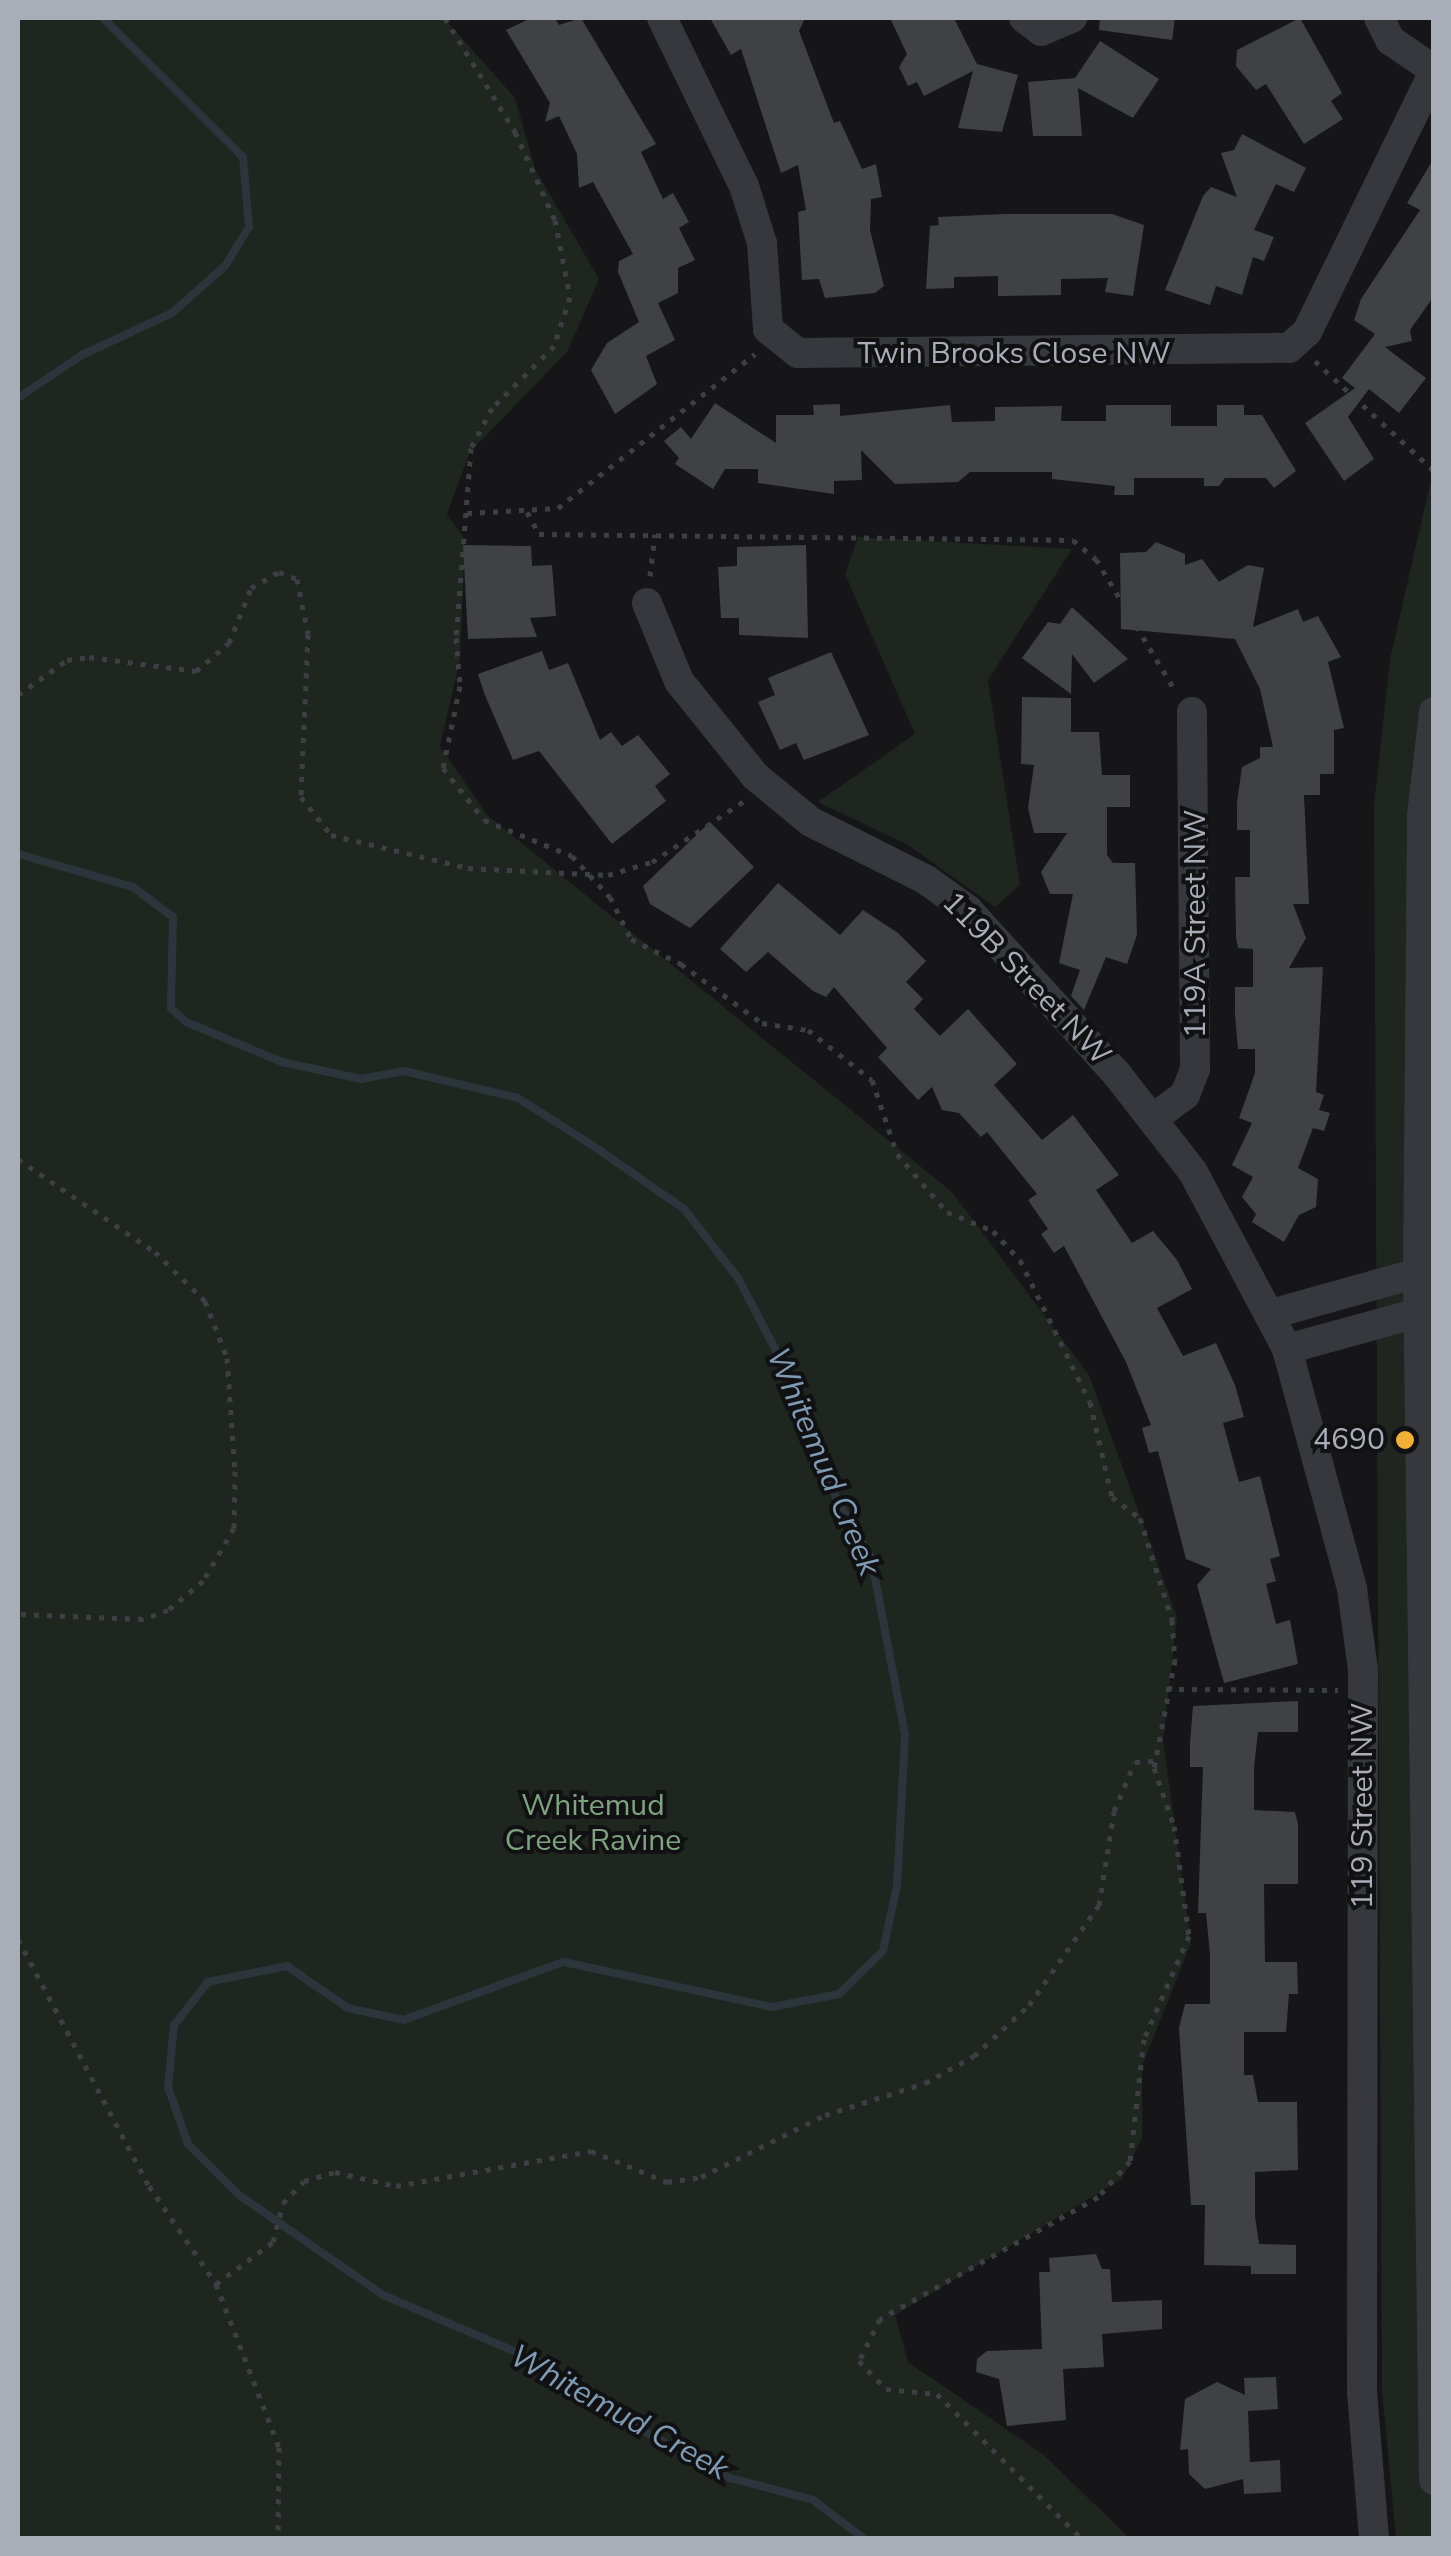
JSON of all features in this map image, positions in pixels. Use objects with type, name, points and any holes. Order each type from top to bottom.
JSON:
[{"type":"street","points":[[662,18],[744,186],[762,243],[774,340]]},
{"type":"street","points":[[1024,18],[1041,31],[1072,18]]},
{"type":"street","points":[[1298,343],[1434,71],[1390,40],[1379,18]]},
{"type":"street","name":"Twin Brooks Close NW","points":[[774,340],[814,354],[1259,354],[1298,343]]},
{"type":"street","name":"119B Street NW","points":[[647,603],[679,680],[755,776],[811,822],[912,872],[968,910],[1154,1118]]},
{"type":"street","name":"119A Street NW","points":[[1154,1118],[1184,1094],[1195,1069],[1192,712]]},
{"type":"street","name":"119 Street NW","points":[[1434,712],[1422,816],[1418,1274],[1434,2480]]},
{"type":"street","name":"119 Street NW","points":[[1154,1118],[1213,1206],[1287,1349],[1344,1554],[1363,1669],[1362,2392],[1374,2538]]},
{"type":"street","points":[[1272,1314],[1418,1274]]},
{"type":"street","points":[[1287,1349],[1418,1313]]},
{"type":"path","points":[[445,18],[515,132],[561,237],[570,291],[569,318],[554,346],[483,420],[471,448],[460,686],[443,768],[484,820],[553,845],[585,871],[610,896],[631,939],[681,964],[762,1022],[808,1030],[872,1080],[897,1154],[946,1212],[1012,1248],[1090,1402],[1112,1497],[1140,1518],[1174,1630],[1153,1761],[1174,1826],[1188,1936],[1144,2039],[1130,2162],[1098,2198],[880,2319],[859,2361],[886,2389],[937,2394],[1082,2538]]},
{"type":"path","points":[[467,514],[558,508],[774,340]]},
{"type":"path","points":[[1298,343],[1434,471]]},
{"type":"path","points":[[527,512],[539,534],[1072,540],[1096,559],[1192,712]]},
{"type":"path","points":[[647,603],[655,534]]},
{"type":"path","points":[[18,695],[78,658],[196,671],[228,643],[251,588],[265,576],[292,574],[302,592],[312,679],[301,797],[311,818],[349,841],[468,868],[608,875],[652,862],[745,801]]},
{"type":"path","points":[[18,1159],[155,1252],[204,1301],[226,1358],[235,1471],[234,1528],[202,1581],[168,1610],[143,1619],[18,1614]]},
{"type":"path","points":[[1166,1689],[1345,1690]]},
{"type":"path","points":[[216,2284],[264,2252],[283,2203],[320,2176],[335,2172],[396,2186],[591,2151],[667,2182],[701,2177],[825,2115],[925,2083],[974,2056],[1028,2005],[1099,1905],[1114,1812],[1134,1762],[1153,1761]]},
{"type":"path","points":[[18,1938],[149,2186],[216,2284],[279,2448],[278,2538]]},
{"type":"green space","name":"Whitemud Creek Ravine","points":[[18,18],[444,18],[515,98],[535,169],[599,279],[567,352],[470,452],[447,514],[465,539],[460,659],[440,746],[487,815],[952,1192],[1089,1375],[1177,1617],[1163,1740],[1191,1943],[1142,2066],[1142,2138],[1122,2179],[895,2315],[908,2362],[1044,2455],[1129,2538],[18,2538]]},
{"type":"green space","points":[[1433,471],[1434,2538],[1396,2538],[1382,2390],[1374,806],[1390,659]]},
{"type":"green space","points":[[858,537],[1072,549],[988,680],[1020,885],[995,907],[908,845],[818,802],[915,734],[845,574]]},
{"type":"building","points":[[531,18],[555,18],[559,25],[581,18],[656,144],[641,152],[663,199],[673,193],[689,222],[679,228],[695,260],[678,268],[678,293],[658,303],[675,340],[646,356],[657,384],[615,414],[591,370],[607,343],[639,322],[618,272],[619,261],[633,254],[593,182],[579,188],[577,154],[559,116],[545,122],[550,103],[506,30]]},
{"type":"building","points":[[710,18],[805,18],[799,31],[834,123],[840,121],[862,169],[876,164],[882,197],[871,199],[870,230],[884,286],[875,293],[825,298],[819,279],[802,280],[798,212],[806,210],[798,165],[781,173],[741,49],[731,55]]},
{"type":"building","points":[[890,18],[954,18],[977,64],[1018,75],[1002,132],[958,128],[973,71],[924,96],[917,82],[908,86],[899,67],[907,54]]},
{"type":"building","points":[[1100,18],[1175,18],[1172,40],[1099,30]]},
{"type":"building","points":[[1300,18],[1342,93],[1331,101],[1343,119],[1304,144],[1266,84],[1256,90],[1236,66],[1237,50]]},
{"type":"building","points":[[1100,41],[1159,79],[1133,118],[1078,88],[1082,136],[1033,136],[1028,82],[1075,78]]},
{"type":"building","points":[[1242,134],[1306,168],[1294,192],[1276,184],[1254,230],[1274,237],[1264,261],[1253,257],[1242,295],[1216,286],[1210,305],[1165,290],[1203,196],[1211,187],[1237,197],[1221,153],[1234,150]]},
{"type":"building","points":[[1434,158],[1434,296],[1410,330],[1412,341],[1385,347],[1426,378],[1399,413],[1369,389],[1348,417],[1374,459],[1344,481],[1305,423],[1355,388],[1342,378],[1375,334],[1354,320],[1361,299],[1420,210],[1407,203]]},
{"type":"building","points":[[1112,214],[1144,225],[1133,296],[1105,292],[1108,278],[1061,279],[1061,295],[998,296],[998,276],[954,277],[954,288],[926,289],[930,226],[939,225],[938,217]]},
{"type":"building","points":[[715,403],[776,443],[776,415],[814,415],[813,405],[840,404],[840,416],[950,405],[952,422],[995,421],[995,407],[1062,406],[1061,421],[1106,421],[1106,405],[1171,405],[1171,426],[1217,426],[1217,405],[1244,405],[1244,415],[1262,415],[1296,471],[1274,488],[1266,478],[1225,478],[1219,486],[1204,486],[1204,478],[1134,478],[1134,495],[1114,495],[1115,486],[1052,479],[1052,472],[970,472],[958,482],[895,484],[861,450],[862,480],[834,481],[834,494],[758,483],[758,469],[725,469],[713,489],[675,464],[679,458],[664,441],[681,427],[691,439]]},
{"type":"building","points":[[1156,542],[1185,554],[1185,565],[1202,559],[1219,582],[1248,565],[1264,568],[1253,627],[1298,609],[1303,622],[1318,616],[1341,657],[1328,662],[1344,728],[1334,730],[1334,774],[1320,774],[1320,795],[1304,795],[1309,904],[1293,904],[1306,938],[1289,968],[1323,967],[1316,1092],[1324,1095],[1319,1110],[1330,1113],[1324,1131],[1313,1128],[1298,1168],[1318,1179],[1316,1207],[1299,1215],[1284,1242],[1252,1222],[1256,1214],[1242,1197],[1253,1177],[1232,1165],[1252,1123],[1239,1118],[1255,1073],[1255,1049],[1238,1049],[1235,1014],[1235,987],[1253,987],[1253,949],[1238,948],[1236,937],[1235,877],[1250,877],[1250,830],[1237,830],[1237,802],[1242,767],[1260,758],[1260,747],[1273,747],[1260,689],[1235,639],[1121,629],[1120,553],[1146,552]]},
{"type":"building","points":[[463,545],[531,546],[532,566],[552,565],[556,616],[530,618],[537,637],[468,639]]},
{"type":"building","points":[[806,545],[808,638],[739,635],[739,618],[721,618],[718,567],[737,566],[737,547]]},
{"type":"building","points":[[1072,607],[1128,659],[1094,683],[1072,654],[1071,694],[1022,658],[1048,622],[1060,624]]},
{"type":"building","points":[[542,651],[549,670],[568,663],[600,740],[611,732],[622,746],[638,735],[670,774],[655,786],[666,801],[612,844],[539,751],[513,760],[484,693],[478,674]]},
{"type":"building","points":[[831,652],[869,735],[804,760],[796,743],[780,750],[758,702],[775,695],[768,678]]},
{"type":"building","points":[[1022,697],[1071,698],[1071,732],[1099,732],[1102,775],[1130,775],[1130,807],[1107,807],[1107,855],[1113,863],[1135,863],[1137,935],[1127,964],[1106,957],[1084,1010],[1071,996],[1080,970],[1059,963],[1073,894],[1050,894],[1041,872],[1067,833],[1034,833],[1028,808],[1034,765],[1021,764]]},
{"type":"building","points":[[710,822],[754,867],[690,928],[650,904],[643,886]]},
{"type":"building","points":[[778,883],[840,935],[863,910],[898,933],[926,961],[906,982],[923,999],[914,1009],[940,1036],[968,1009],[1017,1064],[994,1085],[1042,1140],[1073,1115],[1119,1175],[1096,1190],[1132,1243],[1153,1231],[1177,1260],[1192,1289],[1157,1308],[1183,1356],[1216,1343],[1235,1385],[1244,1417],[1223,1423],[1239,1482],[1260,1476],[1280,1556],[1270,1559],[1276,1581],[1266,1584],[1276,1624],[1290,1620],[1298,1664],[1224,1683],[1197,1585],[1211,1569],[1186,1559],[1158,1451],[1149,1453],[1142,1428],[1151,1425],[1126,1362],[1064,1246],[1054,1253],[1041,1234],[1048,1229],[1028,1200],[1037,1194],[987,1132],[981,1137],[959,1113],[942,1110],[932,1087],[918,1100],[878,1057],[887,1048],[834,987],[826,997],[813,991],[768,952],[746,972],[720,949]]},
{"type":"building","points":[[1298,1701],[1298,1732],[1258,1732],[1254,1810],[1295,1812],[1298,1824],[1298,1884],[1264,1884],[1265,1962],[1297,1962],[1298,1994],[1289,1994],[1286,2032],[1244,2032],[1244,2075],[1253,2075],[1258,2102],[1297,2102],[1298,2170],[1255,2172],[1259,2244],[1296,2245],[1296,2274],[1251,2274],[1251,2266],[1204,2265],[1205,2205],[1191,2205],[1179,2028],[1185,2004],[1210,2004],[1206,1913],[1198,1913],[1203,1767],[1190,1767],[1193,1706]]},
{"type":"building","points":[[1096,2254],[1102,2269],[1110,2269],[1112,2302],[1162,2300],[1162,2329],[1102,2334],[1104,2367],[1063,2369],[1066,2420],[1007,2426],[999,2379],[976,2372],[977,2359],[987,2351],[1042,2349],[1039,2272],[1050,2272],[1049,2258]]},
{"type":"building","points":[[1276,2377],[1278,2409],[1248,2411],[1250,2462],[1280,2460],[1281,2492],[1244,2494],[1243,2479],[1205,2489],[1189,2474],[1188,2449],[1180,2450],[1185,2399],[1217,2382],[1245,2395],[1244,2378]]},
{"type":"waterway","name":"Whitemud Creek","points":[[18,398],[82,355],[172,313],[225,266],[249,227],[243,157],[103,18]]},
{"type":"waterway","name":"Whitemud Creek","points":[[18,854],[133,887],[173,917],[171,1008],[186,1022],[282,1062],[361,1079],[404,1071],[518,1098],[595,1147],[684,1209],[738,1278],[793,1383],[836,1498],[871,1558],[905,1734],[897,1886],[883,1951],[839,1994],[772,2007],[563,1962],[404,2020],[348,2008],[287,1966],[208,1982],[174,2025],[168,2087],[188,2144],[239,2195],[383,2295],[539,2362],[588,2401],[730,2478],[813,2500],[863,2538]]},
{"type":"place","name":"4690","points":[[1405,1440]]}]
